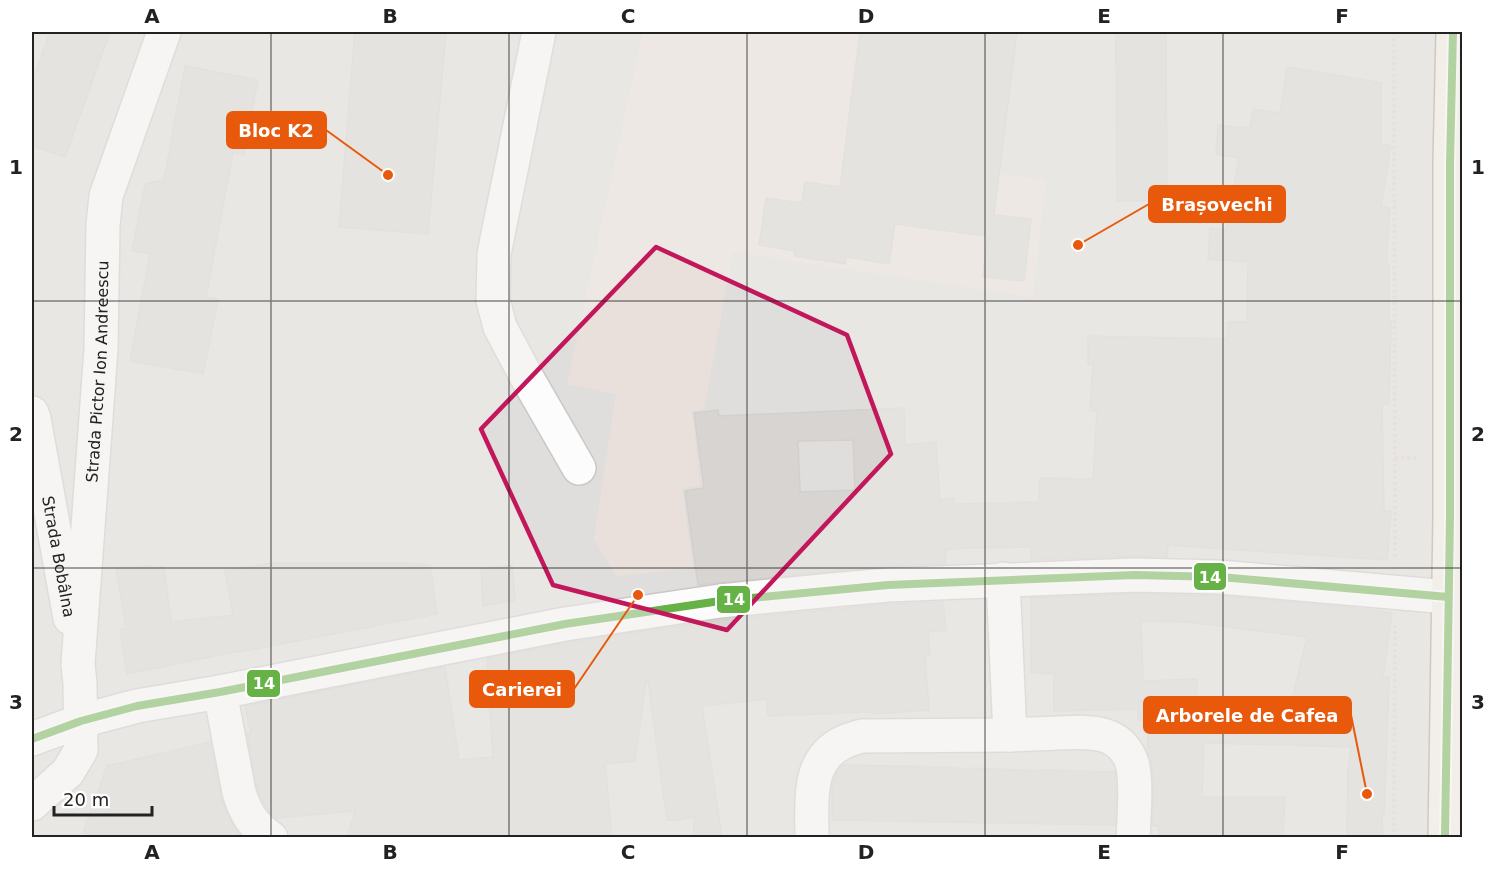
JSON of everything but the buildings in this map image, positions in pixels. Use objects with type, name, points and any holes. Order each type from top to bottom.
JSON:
[{"type":"main road","points":[[1445,837],[1448,597],[1456,516],[1457,196],[1450,163],[1453,32]]},
{"type":"street","name":"Strada Pictor Ion Andreescu","points":[[32,804],[68,772],[81,750],[78,664],[101,349],[103,225],[106,196],[164,32]]},
{"type":"street","points":[[539,32],[494,254],[493,300],[500,327],[579,468]]},
{"type":"street","name":"Strada Bobâlna","points":[[32,413],[78,664]]},
{"type":"street","points":[[32,739],[81,721],[137,706],[220,692],[565,624],[720,601],[888,585],[1134,575],[1220,577],[1448,597]]},
{"type":"street","points":[[1003,579],[1011,735]]},
{"type":"street","points":[[220,692],[239,792],[244,807],[254,823],[271,837]]},
{"type":"street","points":[[812,837],[814,773],[827,753],[841,743],[862,736],[1089,732],[1108,736],[1122,744],[1132,763],[1133,837]]},
{"type":"path","points":[[1394,32],[1394,837]]},
{"type":"highlighted area","points":[[656,247],[847,335],[891,454],[727,630],[553,585],[481,429]]},
{"type":"shaded area","points":[[32,32],[1462,32],[1462,837],[32,837]]},
{"type":"shaded area","points":[[643,32],[955,32],[936,168],[1046,180],[1033,297],[733,252],[704,409],[692,411],[700,485],[682,489],[693,568],[616,576],[594,539],[616,394],[567,384]]},
{"type":"transit line","name":"14","points":[[1445,838],[1450,516],[1450,163],[1453,32]]},
{"type":"transit line","name":"14","points":[[32,739],[81,721],[137,706],[220,692],[565,624],[720,601],[888,585],[1134,575],[1220,577],[1448,597]]},
{"type":"place","name":"Bloc K2","points":[[388,175]]},
{"type":"place","name":"Brașovechi","points":[[1078,245]]},
{"type":"place","name":"Carierei","points":[[638,595]]},
{"type":"place","name":"Arborele de Cafea","points":[[1367,794]]}]
